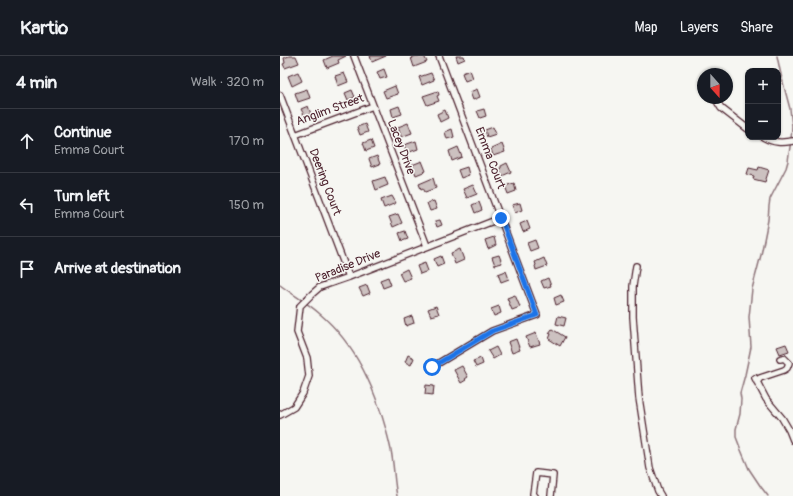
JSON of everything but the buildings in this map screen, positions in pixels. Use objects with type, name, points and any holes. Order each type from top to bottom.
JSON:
[{"type":"street","name":"Lacey Drive","points":[[354,56],[427,246]]},
{"type":"street","name":"Emma Court","points":[[432,367],[492,331],[537,315],[439,56]]},
{"type":"street","name":"Deering Court","points":[[280,94],[349,276]]},
{"type":"street","points":[[719,104],[721,108],[745,127]]},
{"type":"street","name":"Anglim Street","points":[[295,135],[373,106]]},
{"type":"street","points":[[768,140],[782,143],[793,141]]},
{"type":"street","name":"Paradise Drive","points":[[280,415],[294,408],[303,393],[309,376],[306,358],[297,332],[300,306],[312,294],[320,287],[501,218]]},
{"type":"street","points":[[636,266],[633,286],[633,317],[639,398],[650,468],[661,496]]},
{"type":"street","points":[[780,359],[786,359],[789,363],[787,368],[756,380],[766,399],[782,418],[793,440]]},
{"type":"street","points":[[535,496],[533,494],[536,473],[553,475],[551,496]]},
{"type":"waterway","points":[[768,496],[749,469],[736,437],[736,429],[740,414],[740,393],[751,347],[749,317],[752,289],[761,255],[768,220],[770,199],[786,168],[791,140],[792,126],[790,109],[777,56]]},
{"type":"waterway","points":[[280,285],[320,314],[334,328],[357,359],[381,412],[392,456],[397,496]]},
{"type":"route","points":[[432,367],[492,331],[537,315],[501,218]]}]
